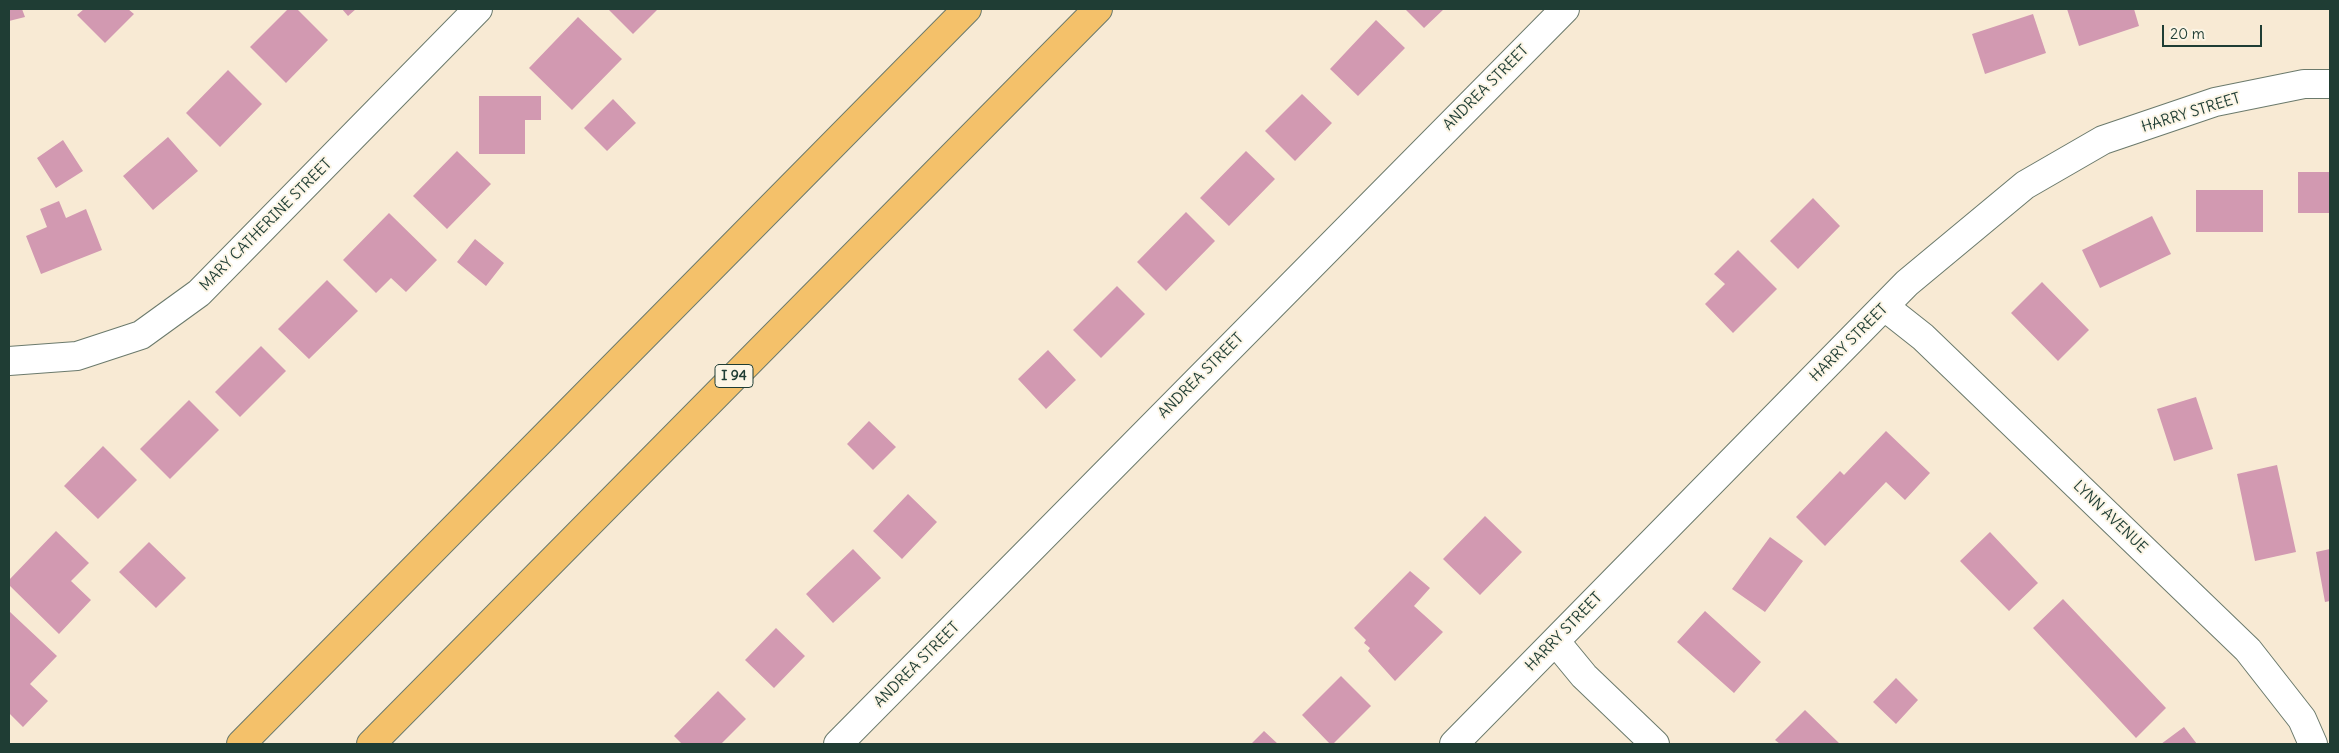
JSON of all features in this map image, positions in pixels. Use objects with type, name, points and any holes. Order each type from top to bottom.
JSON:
[{"type":"highway","points":[[241,744],[967,9]]},
{"type":"highway","name":"I 94","points":[[371,744],[1098,9]]},
{"type":"street","name":"MARY CATHERINE STREET","points":[[9,361],[77,356],[141,335],[200,293],[478,9]]},
{"type":"street","name":"ANDREA STREET","points":[[838,744],[1565,9]]},
{"type":"street","name":"HARRY STREET","points":[[1454,744],[1907,283],[2025,185],[2103,140],[2215,102],[2304,84],[2330,84]]},
{"type":"street","name":"LYNN AVENUE","points":[[1885,307],[1923,336],[2248,650],[2302,719],[2313,744]]},
{"type":"street","points":[[1556,642],[1584,676],[1656,744]]},
{"type":"building","points":[[9,9],[22,9],[25,17],[9,21]]},
{"type":"building","points":[[84,9],[128,9],[134,14],[105,43],[77,15]]},
{"type":"building","points":[[288,9],[297,9],[328,40],[286,83],[250,47]]},
{"type":"building","points":[[342,9],[356,9],[348,16]]},
{"type":"building","points":[[608,9],[658,9],[633,34]]},
{"type":"building","points":[[1405,9],[1444,9],[1424,28]]},
{"type":"building","points":[[2067,9],[2134,9],[2139,26],[2079,46]]},
{"type":"building","points":[[2033,14],[2046,53],[1985,74],[1972,34]]},
{"type":"building","points":[[578,17],[622,59],[572,110],[529,68]]},
{"type":"building","points":[[1376,20],[1405,48],[1358,96],[1330,69]]},
{"type":"building","points":[[228,70],[262,104],[220,147],[186,113]]},
{"type":"building","points":[[1302,94],[1332,123],[1295,161],[1265,131]]},
{"type":"building","points":[[479,96],[541,96],[541,120],[525,120],[525,154],[479,154]]},
{"type":"building","points":[[613,99],[636,123],[607,151],[584,128]]},
{"type":"building","points":[[168,137],[198,171],[153,210],[123,176]]},
{"type":"building","points":[[63,140],[83,171],[56,188],[37,158]]},
{"type":"building","points":[[457,151],[491,184],[447,229],[413,196]]},
{"type":"building","points":[[1246,151],[1275,179],[1229,226],[1200,198]]},
{"type":"building","points":[[2298,172],[2330,172],[2330,213],[2298,213]]},
{"type":"building","points":[[2196,190],[2263,190],[2263,232],[2196,232]]},
{"type":"building","points":[[1813,198],[1840,226],[1798,269],[1770,241]]},
{"type":"building","points":[[59,201],[66,218],[86,209],[102,250],[41,274],[26,236],[47,227],[40,209]]},
{"type":"building","points":[[1186,212],[1215,241],[1166,291],[1137,262]]},
{"type":"building","points":[[389,213],[437,260],[406,292],[391,278],[376,293],[343,260]]},
{"type":"building","points":[[2152,216],[2171,254],[2100,288],[2082,250]]},
{"type":"building","points":[[475,239],[504,263],[486,286],[457,262]]},
{"type":"building","points":[[1738,250],[1777,289],[1733,333],[1705,304],[1725,284],[1714,274]]},
{"type":"building","points":[[327,280],[358,311],[309,359],[278,329]]},
{"type":"building","points":[[2042,282],[2089,330],[2058,361],[2011,313]]},
{"type":"building","points":[[1117,286],[1145,314],[1101,358],[1073,330]]},
{"type":"building","points":[[261,346],[286,371],[240,417],[215,392]]},
{"type":"building","points":[[1048,350],[1076,380],[1046,409],[1018,379]]},
{"type":"building","points":[[2196,397],[2213,449],[2174,461],[2157,409]]},
{"type":"building","points":[[189,400],[219,430],[170,479],[140,449]]},
{"type":"building","points":[[869,421],[896,447],[873,470],[847,444]]},
{"type":"building","points":[[1886,431],[1930,473],[1905,500],[1886,482],[1825,546],[1796,517],[1840,471],[1844,475]]},
{"type":"building","points":[[103,446],[137,480],[98,519],[64,486]]},
{"type":"building","points":[[2277,465],[2296,552],[2255,561],[2237,474]]},
{"type":"building","points":[[908,494],[937,522],[902,559],[873,531]]},
{"type":"building","points":[[1485,516],[1522,552],[1480,595],[1443,559]]},
{"type":"building","points":[[56,531],[89,563],[71,581],[91,600],[59,634],[9,585],[9,580]]},
{"type":"building","points":[[1990,532],[2038,583],[2009,611],[1960,561]]},
{"type":"building","points":[[1770,537],[1803,561],[1765,612],[1732,589]]},
{"type":"building","points":[[149,542],[186,578],[156,608],[119,572]]},
{"type":"building","points":[[853,549],[881,578],[833,623],[806,594]]},
{"type":"building","points":[[2330,549],[2330,601],[2325,602],[2316,552]]},
{"type":"building","points":[[1410,571],[1430,588],[1414,606],[1443,632],[1395,681],[1368,651],[1370,648],[1364,643],[1366,640],[1354,628]]},
{"type":"building","points":[[2063,599],[2166,708],[2136,738],[2033,628]]},
{"type":"building","points":[[9,611],[57,656],[30,684],[48,701],[23,727],[9,713]]},
{"type":"building","points":[[1705,611],[1761,662],[1734,693],[1677,642]]},
{"type":"building","points":[[776,628],[805,656],[774,688],[745,660]]},
{"type":"building","points":[[1341,676],[1371,706],[1333,744],[1330,744],[1302,715]]},
{"type":"building","points":[[1896,678],[1918,700],[1896,724],[1873,702]]},
{"type":"building","points":[[718,691],[746,719],[721,744],[682,744],[674,736]]},
{"type":"building","points":[[1805,710],[1840,744],[1780,744],[1775,740]]},
{"type":"building","points":[[2184,727],[2197,744],[2161,744]]},
{"type":"building","points":[[1264,731],[1278,744],[1251,744]]}]
